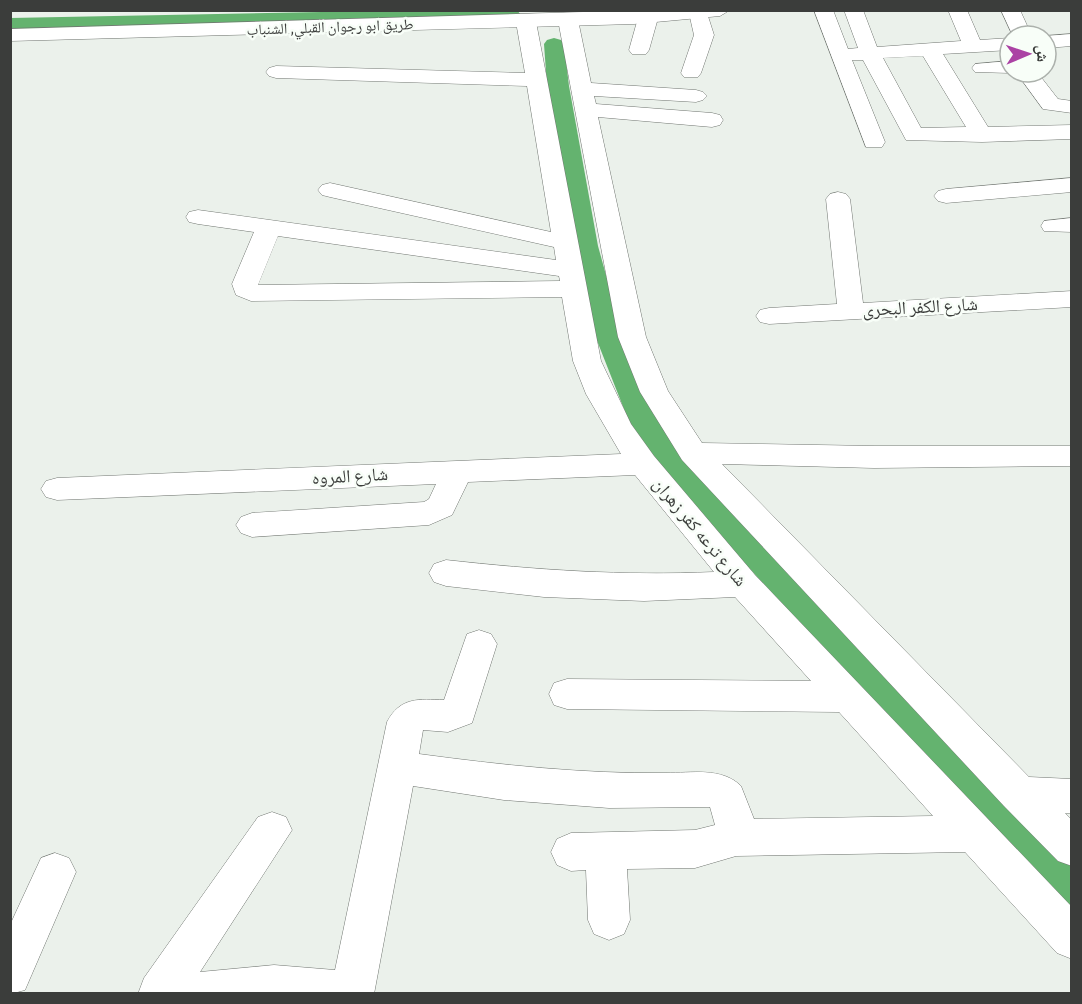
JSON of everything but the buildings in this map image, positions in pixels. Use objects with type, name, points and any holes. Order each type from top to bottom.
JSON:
[{"type":"street","name":"طريق ابو رجوان القبلي, الشنباب","points":[[10,35],[526,22],[720,10]]},
{"type":"street","points":[[823,10],[874,142]]},
{"type":"street","points":[[853,10],[870,53],[914,135],[1071,132]]},
{"type":"street","points":[[957,10],[973,47]]},
{"type":"street","points":[[691,73],[704,35],[698,13]]},
{"type":"street","points":[[636,15],[639,51]]},
{"type":"street","points":[[568,20],[632,337],[654,392],[693,453],[1071,849]]},
{"type":"street","name":"شارع ترعه كفر زهران","points":[[526,22],[587,361],[600,394],[618,429],[643,464],[743,584],[846,697],[977,833],[1071,938]]},
{"type":"street","points":[[841,55],[973,47],[998,42]]},
{"type":"street","points":[[930,50],[982,135]]},
{"type":"street","points":[[982,68],[998,67]]},
{"type":"street","points":[[276,72],[535,80]]},
{"type":"street","points":[[1035,84],[1051,104],[1071,107]]},
{"type":"street","points":[[583,100],[696,96]]},
{"type":"street","points":[[583,100],[712,120]]},
{"type":"street","points":[[946,196],[1071,184]]},
{"type":"street","points":[[330,190],[570,267]]},
{"type":"street","points":[[838,199],[851,310]]},
{"type":"street","points":[[198,217],[570,267]]},
{"type":"street","points":[[269,227],[245,284],[245,289],[250,292],[570,267]]},
{"type":"street","points":[[1021,281],[1071,278]]},
{"type":"street","name":"شارع الكفر البحرى","points":[[769,316],[1071,299]]},
{"type":"street","points":[[693,453],[1071,456]]},
{"type":"street","name":"شارع المروه","points":[[57,489],[643,464]]},
{"type":"street","points":[[252,525],[429,513],[441,507],[457,472]]},
{"type":"street","points":[[446,573],[544,584],[644,588],[743,584]]},
{"type":"street","points":[[201,993],[253,986],[303,986],[350,993],[406,722],[416,714],[448,716],[461,710],[479,644]]},
{"type":"street","points":[[567,694],[846,697]]},
{"type":"street","points":[[396,767],[504,783],[586,789],[716,790],[725,795],[731,803],[736,838]]},
{"type":"street","points":[[1018,794],[1071,796]]},
{"type":"street","points":[[160,993],[272,830]]},
{"type":"street","points":[[609,920],[589,851],[695,849],[736,838],[977,833]]},
{"type":"street","points":[[10,975],[55,872]]},
{"type":"waterway","points":[[10,24],[511,15]]},
{"type":"waterway","points":[[554,44],[558,86],[585,246],[608,333],[651,437],[725,520],[1072,887]]}]
